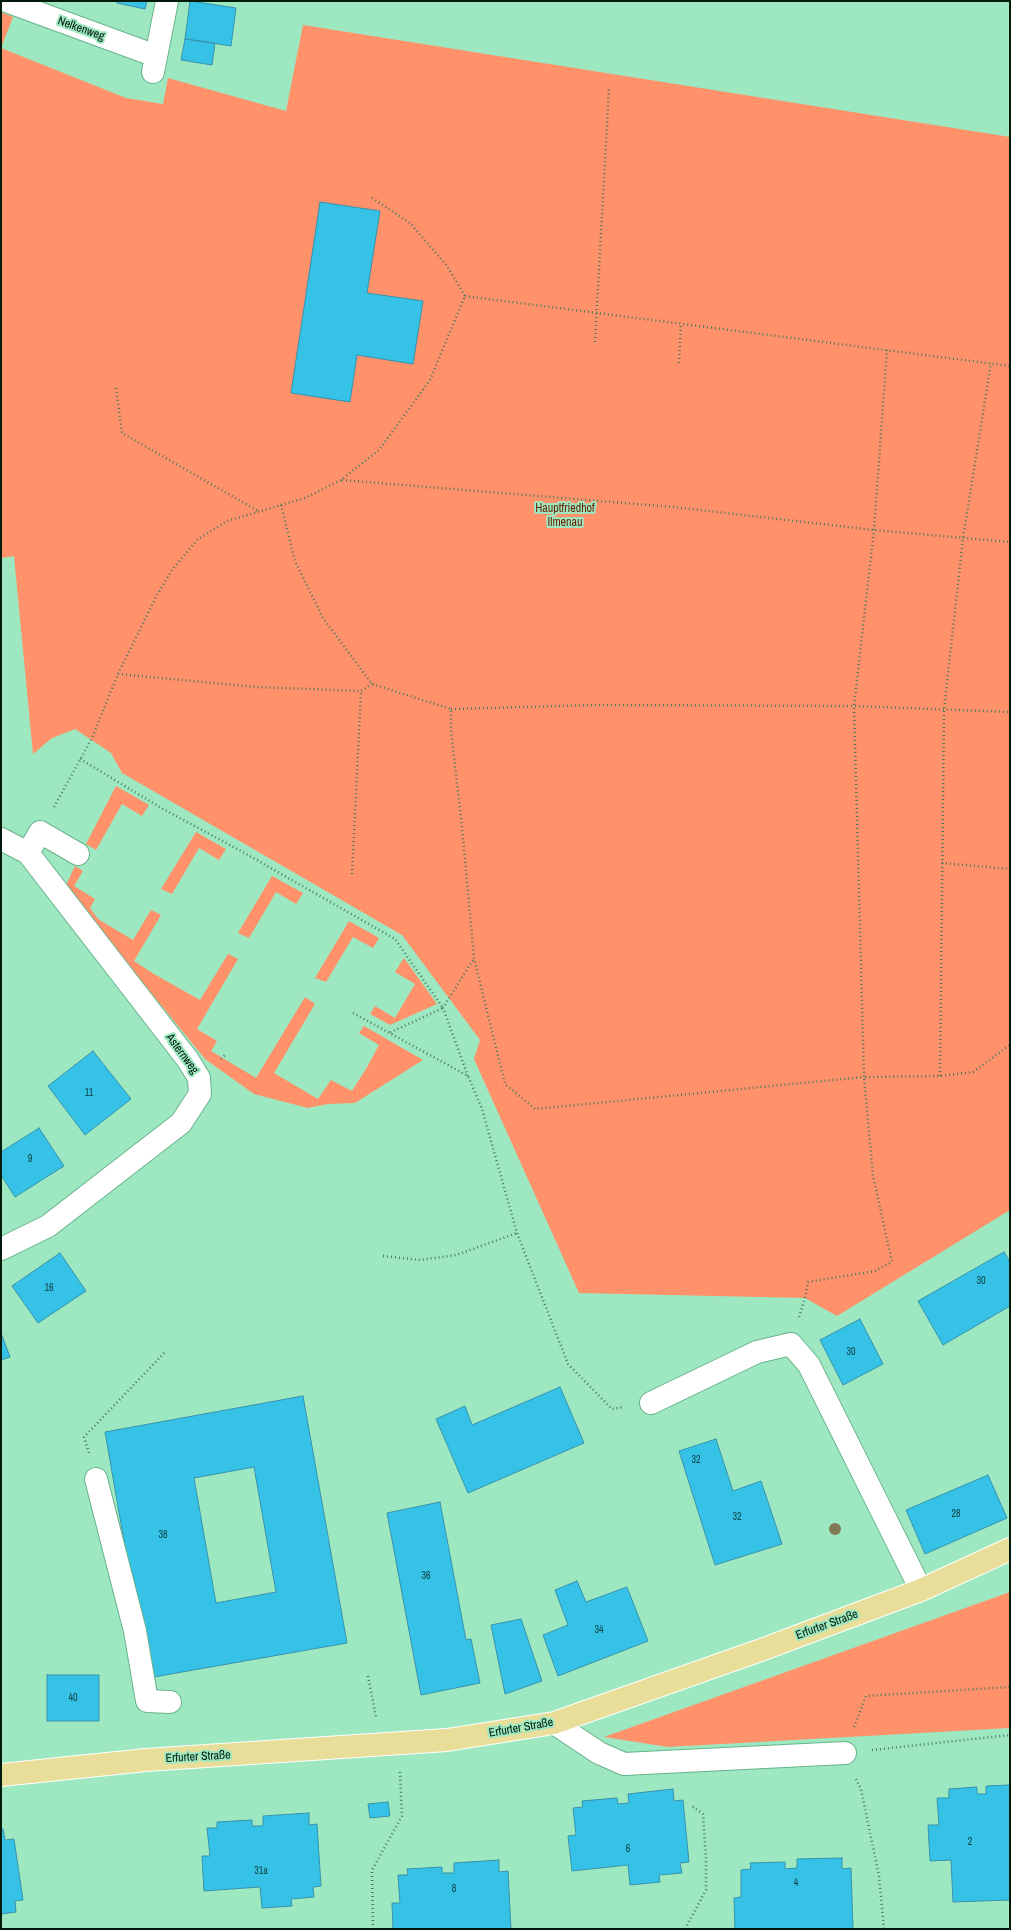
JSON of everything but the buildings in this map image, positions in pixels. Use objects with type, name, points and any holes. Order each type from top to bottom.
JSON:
[{"type":"main road","name":"Erfurter Straße","points":[[1,1775],[146,1760],[447,1740],[554,1723],[761,1650],[921,1590],[1010,1549]]},
{"type":"street","name":"Nelkenweg","points":[[6,1],[154,64],[167,1]]},
{"type":"street","points":[[1,839],[28,853],[40,832],[78,854]]},
{"type":"street","name":"Asternweg","points":[[1,1249],[48,1226],[162,1138],[181,1123],[200,1094],[199,1078],[188,1060],[28,853]]},
{"type":"street","points":[[651,1403],[757,1352],[791,1344],[809,1365],[921,1590]]},
{"type":"street","points":[[96,1479],[135,1631],[147,1701],[170,1702]]},
{"type":"street","points":[[554,1723],[599,1753],[624,1764],[845,1753]]},
{"type":"path","points":[[595,342],[609,88]]},
{"type":"path","points":[[372,198],[410,223],[447,266],[465,296]]},
{"type":"path","points":[[465,296],[1010,366]]},
{"type":"path","points":[[40,832],[92,738],[118,674],[157,595],[172,570],[197,540],[227,521],[258,511],[298,501],[341,480],[379,450],[430,380],[465,296]]},
{"type":"path","points":[[679,362],[681,324]]},
{"type":"path","points":[[805,1298],[808,1282],[875,1271],[892,1262],[873,1176],[864,1077],[854,706],[874,530],[887,350]]},
{"type":"path","points":[[940,1076],[944,710],[963,538],[991,363]]},
{"type":"path","points":[[116,388],[122,433],[258,511]]},
{"type":"path","points":[[341,480],[673,507],[874,530],[1010,542]]},
{"type":"path","points":[[280,505],[295,561],[323,618],[372,684],[451,709],[595,705],[854,706],[1010,712]]},
{"type":"path","points":[[118,674],[257,687],[361,691],[372,684]]},
{"type":"path","points":[[352,874],[361,691]]},
{"type":"path","points":[[451,709],[451,730],[462,827],[474,958],[505,1084],[536,1109],[864,1077],[940,1076],[973,1072],[1010,1045]]},
{"type":"path","points":[[80,759],[163,809],[241,851],[395,939],[443,1008],[482,1109],[517,1233],[568,1364],[612,1409],[651,1403]]},
{"type":"path","points":[[942,863],[1010,869]]},
{"type":"path","points":[[388,1033],[443,1008],[474,958]]},
{"type":"path","points":[[353,1013],[468,1076]]},
{"type":"path","points":[[383,1256],[420,1260],[456,1256],[517,1233]]},
{"type":"path","points":[[96,1479],[84,1437],[166,1351]]},
{"type":"path","points":[[368,1676],[382,1744]]},
{"type":"path","points":[[1010,1687],[866,1696],[845,1753],[1010,1735]]},
{"type":"path","points":[[855,1777],[861,1789],[879,1876],[884,1929]]},
{"type":"path","points":[[373,1929],[372,1870],[402,1816],[403,1801]]},
{"type":"path","points":[[685,1929],[706,1890],[706,1858],[702,1814],[692,1806]]},
{"type":"green space","points":[[1,12],[13,17],[1,48]]},
{"type":"green space","name":"Hauptfriedhof Ilmenau","points":[[303,25],[1010,137],[1010,1210],[837,1316],[805,1298],[579,1293],[474,1059],[480,1040],[402,935],[122,773],[111,753],[75,729],[52,738],[33,754],[14,556],[1,558],[1,48],[126,98],[163,104],[168,78],[286,111]]},
{"type":"green space","points":[[116,786],[149,805],[142,816],[122,804],[96,850],[86,844]]},
{"type":"green space","points":[[196,832],[226,849],[219,860],[199,848],[172,894],[161,889]]},
{"type":"green space","points":[[75,866],[83,871],[74,886],[95,899],[90,908],[98,919],[133,940],[151,910],[161,915],[134,961],[154,974],[200,1000],[228,954],[238,959],[197,1029],[217,1041],[211,1051],[256,1078],[305,997],[315,1004],[274,1073],[318,1099],[331,1080],[352,1091],[366,1069],[379,1045],[359,1033],[364,1026],[423,1060],[355,1103],[328,1104],[308,1108],[254,1094],[205,1059],[68,891],[67,883]]},
{"type":"green space","points":[[272,876],[303,893],[296,904],[276,892],[249,938],[238,933]]},
{"type":"green space","points":[[349,921],[379,938],[373,948],[353,937],[326,982],[315,978]]},
{"type":"green space","points":[[404,958],[437,1004],[390,1025],[370,1014],[375,1006],[395,1018],[415,984],[395,972]]},
{"type":"green space","points":[[1010,1592],[1010,1728],[668,1747],[604,1737]]}]
